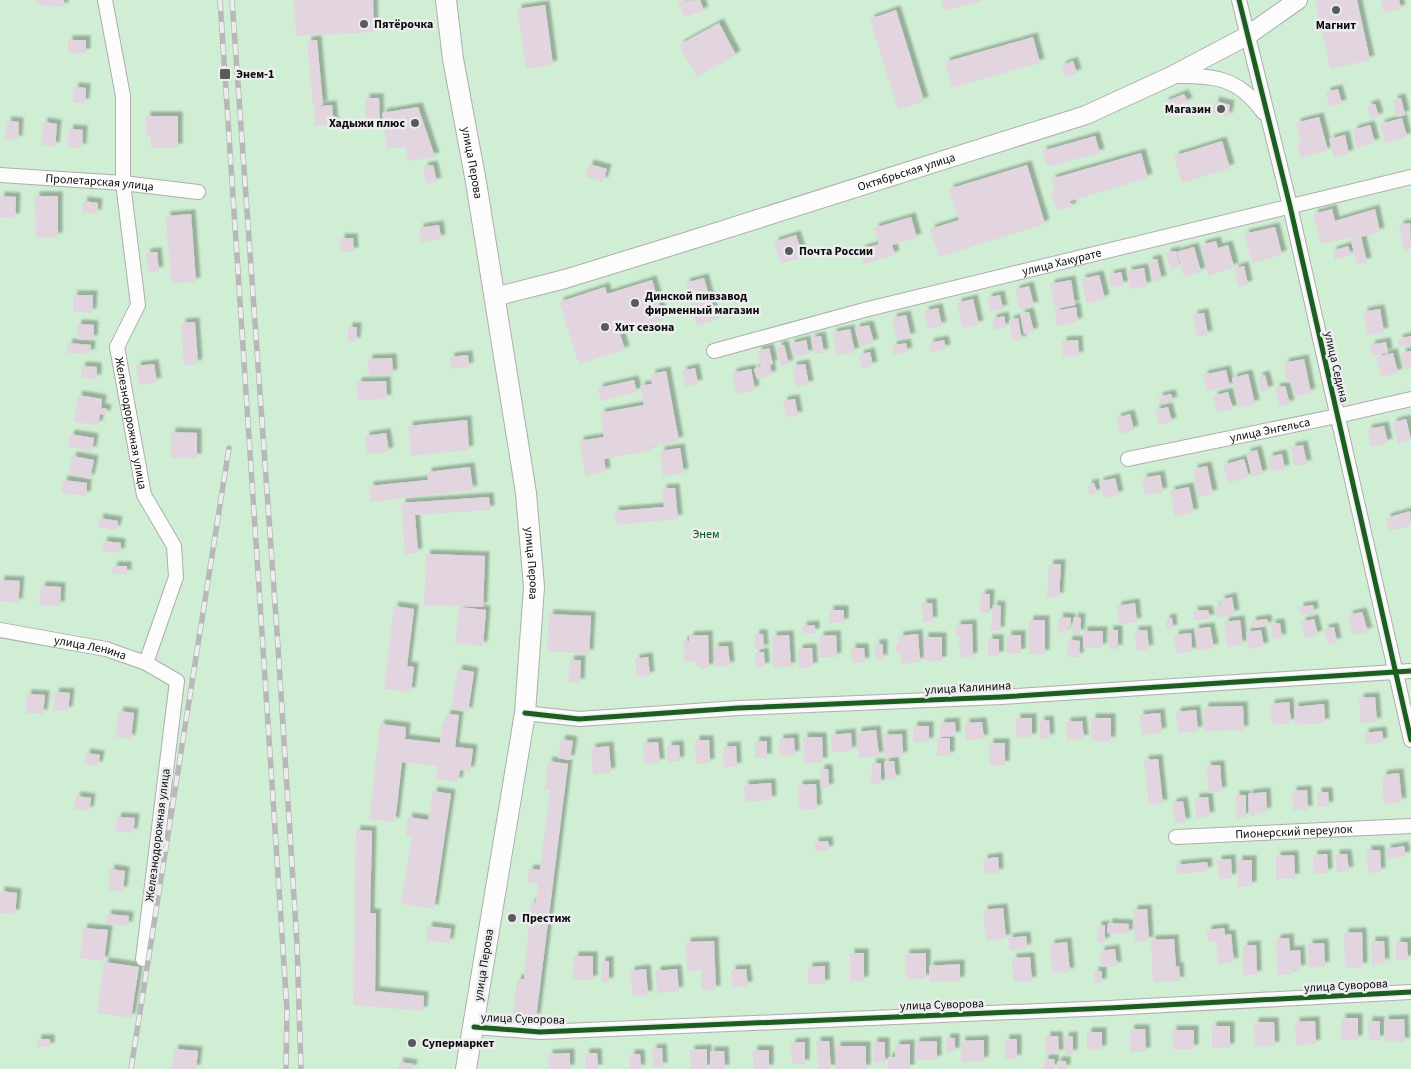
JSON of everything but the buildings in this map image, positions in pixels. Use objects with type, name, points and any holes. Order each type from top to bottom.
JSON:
[{"type":"highway","name":"улица Перова","points":[[439,0],[453,59],[476,182],[526,493],[534,587],[526,713],[466,1069]]},
{"type":"highway","name":"улица Перова","points":[[446,0],[453,59]]},
{"type":"main road","name":"Октябрьская улица","points":[[494,298],[565,279],[685,242],[1086,115],[1171,76],[1247,36],[1298,0]]},
{"type":"street","name":"Железнодорожная улица","points":[[105,0],[123,96],[123,183],[138,305],[117,347],[144,495],[174,546],[176,577],[146,663]]},
{"type":"street","name":"улица Седина","points":[[1240,0],[1247,36],[1290,206],[1411,740]]},
{"type":"street","name":"улица Седина","points":[[1171,76],[1216,78],[1236,85],[1254,99],[1269,121]]},
{"type":"street","name":"Пролетарская улица","points":[[0,175],[123,183],[198,192]]},
{"type":"street","name":"улица Хакурате","points":[[714,351],[868,309],[1411,177]]},
{"type":"street","name":"улица Энгельса","points":[[1128,459],[1411,399]]},
{"type":"street","name":"улица Ленина","points":[[0,630],[106,649],[146,663],[178,681]]},
{"type":"street","name":"улица Калинина","points":[[526,713],[579,719],[738,708],[1001,697],[1411,671]]},
{"type":"street","name":"Железнодорожная улица","points":[[143,959],[178,681]]},
{"type":"street","name":"Пионерский переулок","points":[[1176,837],[1411,826]]},
{"type":"street","name":"улица Суворова","points":[[474,1027],[540,1032],[1099,1008],[1411,992]]},
{"type":"green space","name":"Энем","points":[[0,0],[1411,0],[1411,1069],[0,1069]]},
{"type":"railway","points":[[220,0],[287,1010],[286,1069]]},
{"type":"railway","points":[[232,0],[277,632],[297,943],[301,1069]]},
{"type":"railway","points":[[131,1069],[229,448]]},
{"type":"cycle path","points":[[1239,0],[1290,206],[1411,740]]},
{"type":"cycle path","points":[[525,713],[579,719],[738,708],[1001,697],[1411,671]]},
{"type":"cycle path","points":[[474,1027],[540,1032],[1109,1008],[1411,992]]},
{"type":"place","name":"Магнит","points":[[1336,10]]},
{"type":"place","name":"Пятёрочка","points":[[364,24]]},
{"type":"place","name":"Энем-1","points":[[225,74]]},
{"type":"place","name":"Магазин","points":[[1221,109]]},
{"type":"place","name":"Хадыжи плюс","points":[[415,123]]},
{"type":"place","name":"Почта России","points":[[789,251]]},
{"type":"place","name":"Динской пивзавод фирменный магазин","points":[[635,303]]},
{"type":"place","name":"Хит сезона","points":[[605,327]]},
{"type":"place","name":"Престиж","points":[[512,918]]},
{"type":"place","name":"Супермаркет","points":[[412,1043]]}]
